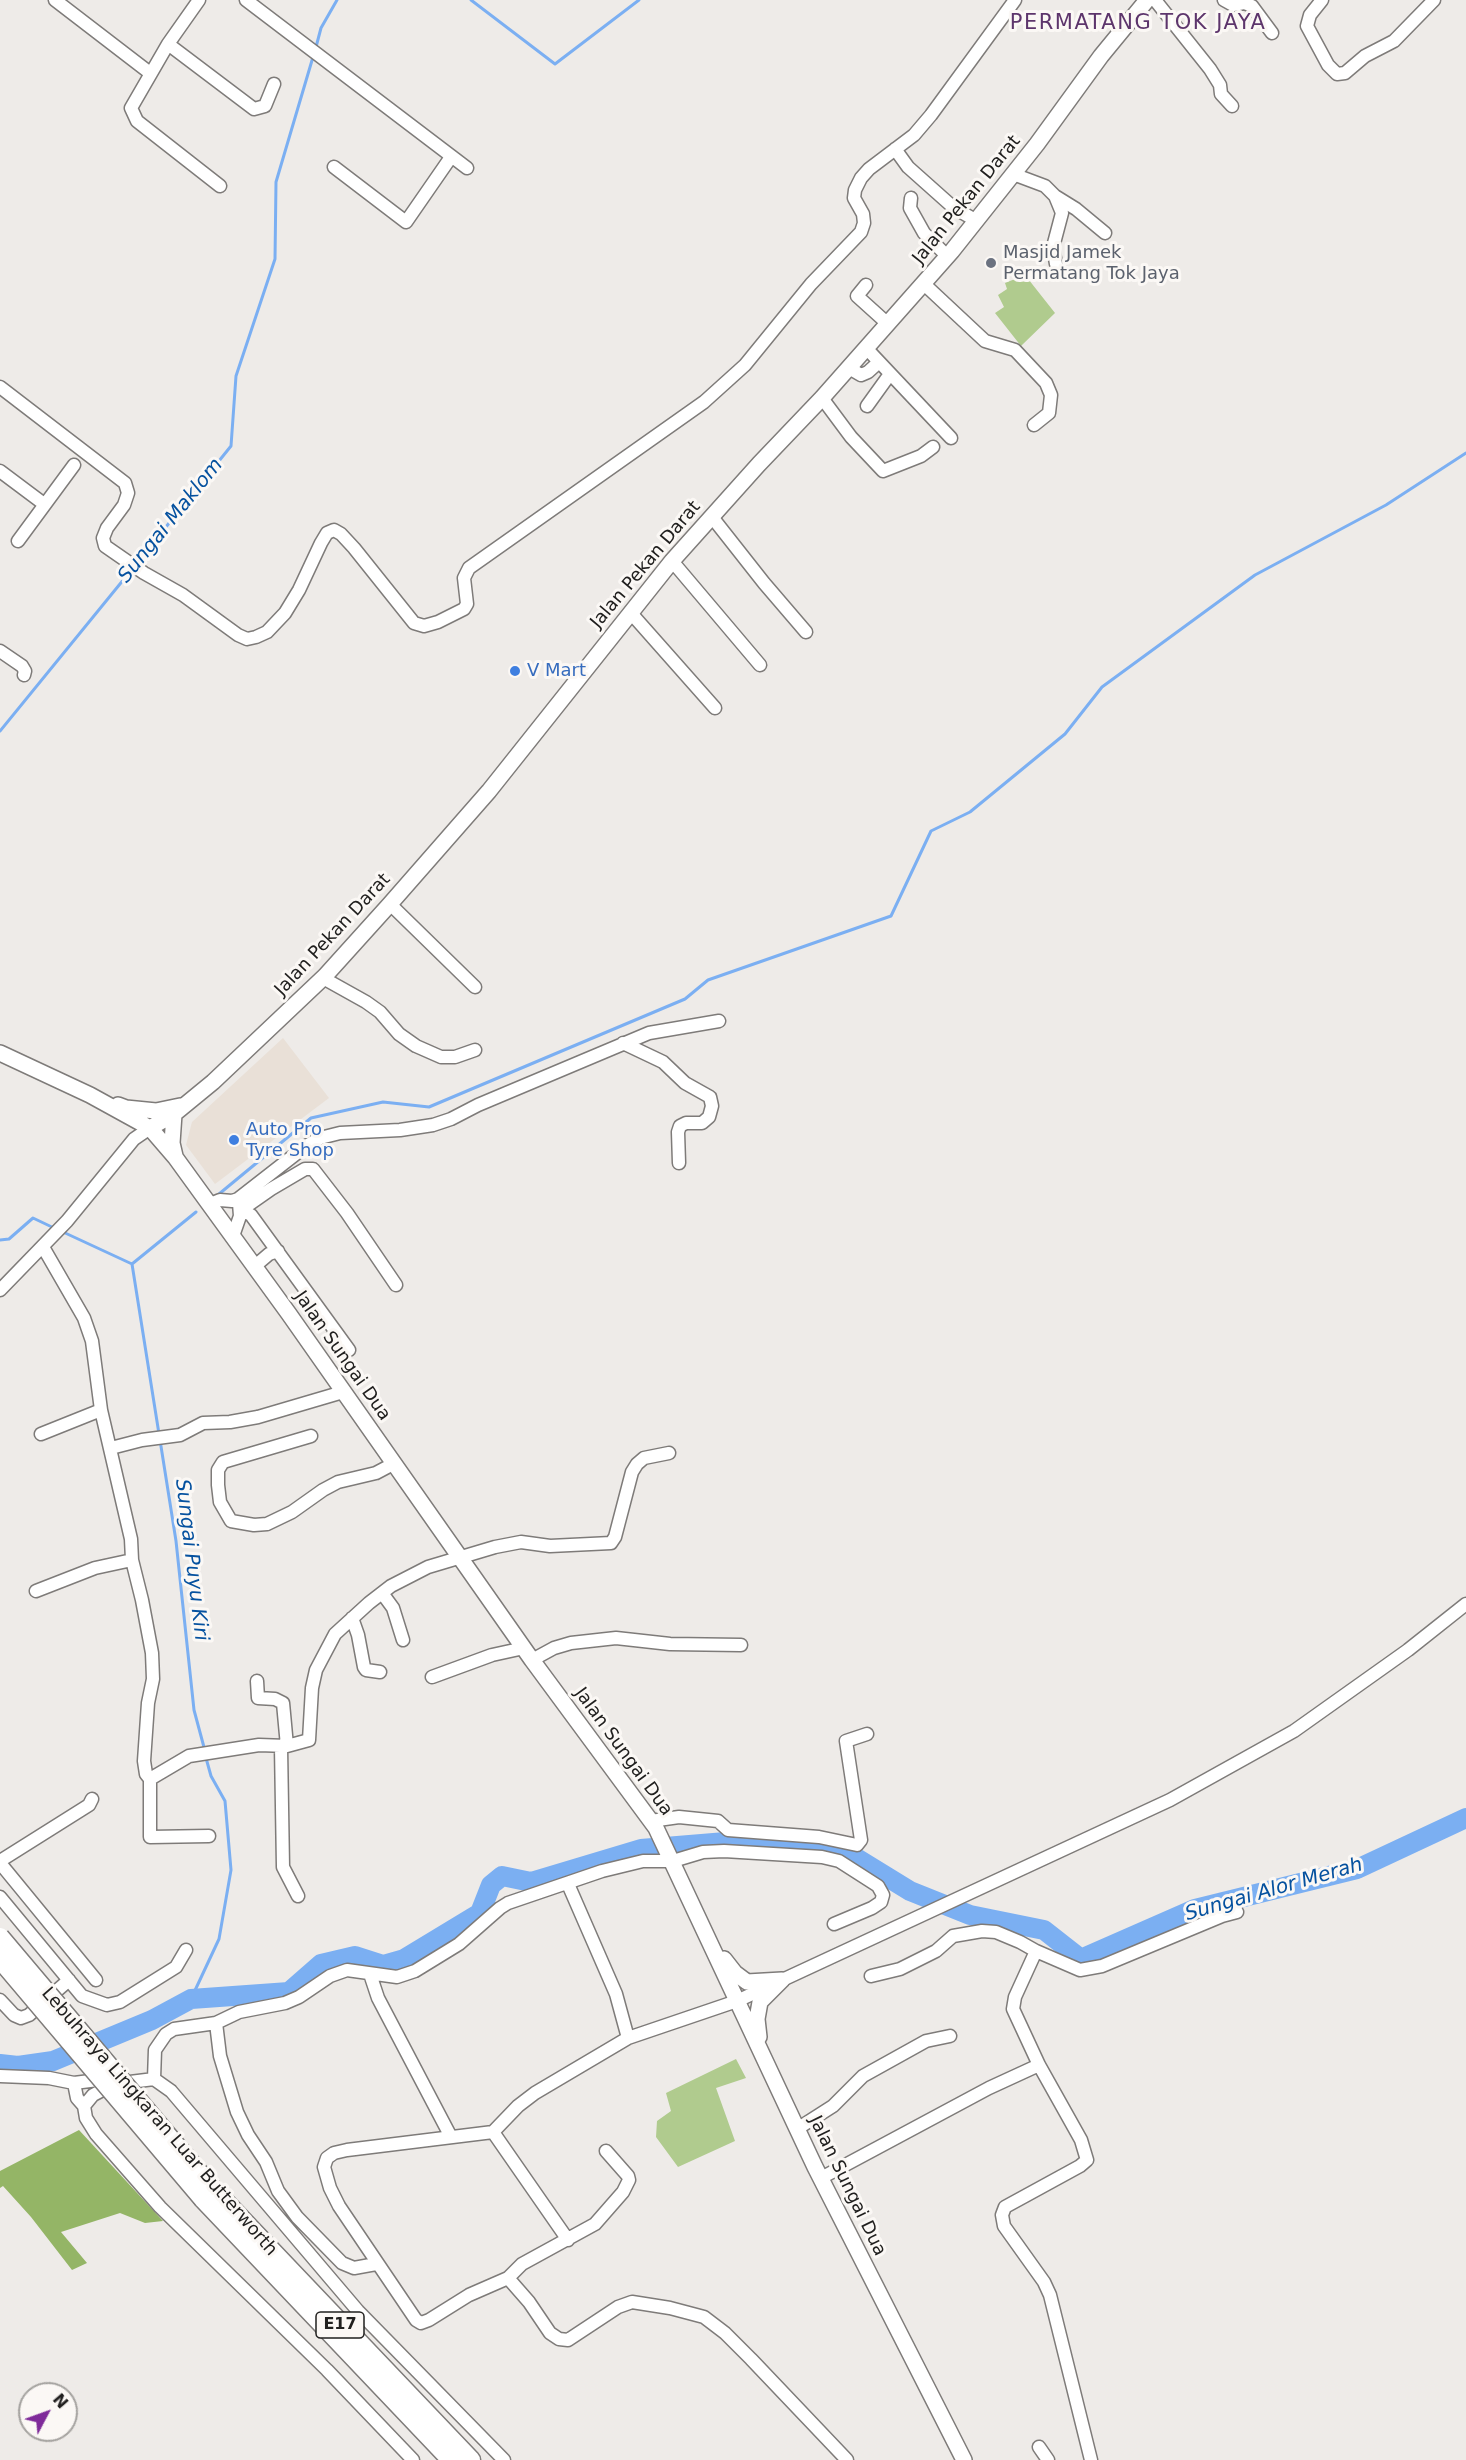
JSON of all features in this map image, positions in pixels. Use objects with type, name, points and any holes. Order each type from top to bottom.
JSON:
[{"type":"highway","name":"Lebuhraya Lingkaran Luar Butterworth","points":[[0,1937],[208,2194],[471,2460]]},
{"type":"highway","name":"Lebuhraya Lingkaran Luar Butterworth","points":[[0,1959],[208,2194],[451,2460]]},
{"type":"main road","name":"Jalan Pekan Darat","points":[[150,1128],[180,1109],[221,1075],[323,978],[390,904],[489,791],[672,561],[867,349],[948,256],[1014,174],[1101,56],[1147,0]]},
{"type":"main road","points":[[0,1053],[90,1095],[126,1108],[156,1111],[180,1109],[172,1143],[176,1157]]},
{"type":"main road","name":"Jalan Sungai Dua","points":[[90,1095],[150,1128],[176,1157],[528,1654],[653,1825],[672,1859],[797,2129],[964,2460]]},
{"type":"main road","points":[[709,1941],[735,1973],[747,1982],[782,1980]]},
{"type":"main road","points":[[761,2051],[757,2019],[760,2002],[782,1980]]},
{"type":"street","points":[[55,0],[150,73]]},
{"type":"street","points":[[198,0],[150,73],[131,108],[137,121],[220,186]]},
{"type":"street","points":[[246,0],[467,168]]},
{"type":"street","points":[[0,387],[125,483],[128,493],[124,505],[107,528],[103,538],[105,546],[183,596],[238,636],[247,639],[267,632],[285,613],[299,590],[321,543],[327,533],[334,530],[354,548],[414,623],[424,626],[457,613],[467,604],[464,578],[469,568],[704,402],[745,365],[811,284],[861,232],[864,223],[863,214],[856,205],[855,190],[869,169],[914,135],[932,115],[1015,0]]},
{"type":"street","points":[[1155,0],[1210,69],[1220,85],[1221,94],[1232,106]]},
{"type":"street","points":[[1224,0],[1233,4],[1244,3],[1252,6],[1272,33]]},
{"type":"street","points":[[1322,0],[1310,15],[1307,26],[1328,65],[1337,74],[1345,73],[1365,56],[1394,41],[1434,0]]},
{"type":"street","points":[[168,44],[254,109],[265,106],[274,84]]},
{"type":"street","points":[[895,149],[908,167],[954,208],[977,220]]},
{"type":"street","points":[[334,167],[406,222],[451,157]]},
{"type":"street","points":[[1014,174],[1045,186],[1104,233]]},
{"type":"street","points":[[1055,196],[1062,213],[1053,247],[1056,264]]},
{"type":"street","points":[[910,198],[910,208],[924,233],[948,256]]},
{"type":"street","points":[[924,284],[985,341],[998,343],[1015,350],[1046,382],[1051,395],[1049,413],[1034,425]]},
{"type":"street","points":[[866,285],[857,296],[888,324]]},
{"type":"street","points":[[867,349],[951,438]]},
{"type":"street","points":[[849,368],[861,375],[879,362]]},
{"type":"street","points":[[867,406],[890,374]]},
{"type":"street","points":[[822,398],[851,437],[883,471],[921,456],[933,447]]},
{"type":"street","points":[[18,541],[74,465]]},
{"type":"street","points":[[0,471],[45,504]]},
{"type":"street","points":[[712,517],[806,632]]},
{"type":"street","points":[[672,561],[760,666]]},
{"type":"street","points":[[630,612],[715,708]]},
{"type":"street","points":[[0,651],[22,666],[25,671],[24,675]]},
{"type":"street","points":[[390,904],[475,987]]},
{"type":"street","points":[[323,978],[373,1007],[399,1034],[416,1046],[441,1057],[455,1057],[475,1050]]},
{"type":"street","points":[[233,1236],[240,1204],[306,1146],[320,1138],[340,1133],[400,1130],[442,1122],[649,1033],[719,1021]]},
{"type":"street","points":[[623,1043],[663,1062],[694,1090],[710,1097],[712,1106],[709,1117],[702,1123],[686,1123],[680,1126],[678,1132],[679,1163]]},
{"type":"street","points":[[0,1290],[67,1221],[134,1139],[150,1128]]},
{"type":"street","points":[[240,1204],[305,1169],[314,1169],[396,1285]]},
{"type":"street","points":[[210,1204],[220,1200],[232,1201],[240,1204],[251,1215],[349,1350]]},
{"type":"street","points":[[45,1245],[93,1341],[101,1410],[131,1539],[132,1560],[152,1653],[153,1679],[148,1703],[144,1761],[146,1773],[150,1779],[150,1837],[209,1836]]},
{"type":"street","points":[[255,1266],[269,1254],[278,1251]]},
{"type":"street","points":[[111,1448],[148,1439],[180,1435],[203,1424],[258,1417],[343,1392]]},
{"type":"street","points":[[41,1434],[101,1410]]},
{"type":"street","points":[[311,1436],[223,1462],[218,1470],[220,1502],[231,1521],[254,1525],[267,1524],[292,1512],[322,1490],[338,1482],[376,1473],[393,1464]]},
{"type":"street","points":[[150,1779],[189,1756],[259,1745],[284,1747],[309,1740],[312,1688],[316,1670],[335,1634],[382,1593],[401,1580],[428,1567],[495,1546],[522,1542],[550,1546],[611,1543],[615,1537],[632,1472],[637,1464],[644,1458],[669,1453]]},
{"type":"street","points":[[36,1591],[95,1568],[132,1560]]},
{"type":"street","points":[[382,1593],[393,1608],[403,1640]]},
{"type":"street","points":[[606,2151],[628,2176],[628,2184],[595,2224],[522,2264],[508,2278],[469,2295],[421,2323],[410,2313],[376,2264],[330,2188],[324,2167],[327,2158],[334,2153],[347,2150],[493,2132],[518,2106],[536,2093],[628,2038],[737,2001],[1170,1800],[1294,1731],[1408,1650],[1466,1604]]},
{"type":"street","points":[[352,1618],[364,1667],[366,1670],[380,1672]]},
{"type":"street","points":[[432,1677],[492,1655],[528,1654],[571,1643],[616,1638],[670,1644],[741,1646]]},
{"type":"street","points":[[257,1681],[258,1698],[275,1699],[283,1703],[283,1867],[298,1896]]},
{"type":"street","points":[[653,1825],[679,1817],[718,1821],[728,1830],[819,1837],[857,1845],[861,1840],[846,1741],[867,1734]]},
{"type":"street","points":[[92,1799],[89,1805],[0,1862],[96,1980]]},
{"type":"street","points":[[154,2079],[155,2050],[166,2034],[189,2026],[216,2023],[239,2012],[285,2003],[299,1997],[330,1976],[346,1970],[397,1977],[415,1971],[459,1944],[508,1903],[602,1871],[643,1861],[724,1851],[822,1857],[839,1861],[878,1886],[883,1895],[881,1902],[872,1908],[834,1924]]},
{"type":"street","points":[[568,1884],[616,1994],[628,2038]]},
{"type":"street","points":[[0,1897],[82,1996],[107,2005],[120,2002],[176,1967],[186,1950]]},
{"type":"street","points":[[871,1976],[900,1969],[936,1951],[953,1936],[982,1931],[1004,1935],[1080,1970],[1102,1966],[1222,1916],[1237,1912]]},
{"type":"street","points":[[1036,1951],[1015,1997],[1013,2009],[1039,2065],[1081,2140],[1087,2160],[1005,2207],[1002,2215],[1004,2226],[1044,2282],[1050,2295],[1090,2460]]},
{"type":"street","points":[[370,1974],[378,1998],[451,2137]]},
{"type":"street","points":[[0,2000],[14,2016],[21,2018],[29,2015],[69,1980]]},
{"type":"street","points":[[216,2023],[220,2056],[237,2112],[248,2135],[266,2162],[278,2191],[297,2217],[342,2263],[354,2268],[376,2264]]},
{"type":"street","points":[[797,2129],[834,2106],[863,2076],[926,2041],[950,2036]]},
{"type":"street","points":[[821,2178],[989,2088],[1039,2065]]},
{"type":"street","points":[[0,2076],[49,2078],[74,2083],[98,2080],[114,2084]]},
{"type":"street","points":[[84,2106],[93,2095],[114,2084],[154,2079],[171,2091],[358,2311],[504,2460]]},
{"type":"street","points":[[74,2083],[77,2098],[84,2106],[86,2118],[96,2134],[160,2207],[311,2354],[413,2460]]},
{"type":"street","points":[[493,2132],[568,2240]]},
{"type":"street","points":[[508,2278],[529,2302],[550,2333],[559,2339],[567,2340],[618,2307],[632,2302],[670,2308],[704,2318],[725,2333],[847,2460]]},
{"type":"street","points":[[1039,2447],[1048,2460]]},
{"type":"shaded area","points":[[283,1038],[329,1098],[215,1184],[186,1145],[192,1122]]},
{"type":"green space","points":[[1025,275],[1055,313],[1021,346],[995,313],[1004,307],[998,295],[1007,289],[1005,283]]},
{"type":"green space","points":[[736,2059],[746,2078],[716,2088],[735,2141],[678,2167],[656,2137],[657,2121],[671,2111],[666,2093]]},
{"type":"green space","points":[[79,2130],[163,2221],[145,2223],[120,2213],[61,2232],[87,2263],[72,2270],[31,2217],[3,2186],[0,2188],[0,2171]]},
{"type":"waterway","name":"Sungai Maklom","points":[[316,47],[321,28],[337,0]]},
{"type":"waterway","name":"Sungai Maklom","points":[[471,0],[555,64],[639,0]]},
{"type":"waterway","name":"Sungai Maklom","points":[[137,563],[231,446],[236,376],[275,259],[276,182],[313,57]]},
{"type":"waterway","points":[[219,1194],[311,1118],[383,1102],[429,1107],[685,999],[708,980],[891,916],[931,831],[970,812],[1065,734],[1102,687],[1255,575],[1386,505],[1466,453]]},
{"type":"waterway","name":"Sungai Maklom","points":[[0,731],[133,568]]},
{"type":"waterway","points":[[132,1264],[196,1212]]},
{"type":"waterway","name":"Sungai Puyu Kiri","points":[[0,1240],[9,1239],[33,1218],[54,1228]]},
{"type":"waterway","name":"Sungai Puyu Kiri","points":[[63,1232],[132,1264],[159,1434]]},
{"type":"waterway","name":"Sungai Puyu Kiri","points":[[160,1440],[176,1541],[194,1710],[205,1751]]},
{"type":"waterway","name":"Sungai Puyu Kiri","points":[[191,1999],[219,1939],[231,1870],[225,1801],[211,1776],[206,1758]]},
{"type":"waterway","name":"Sungai Alor Merah","points":[[0,2064],[18,2066],[53,2061],[152,2020],[191,1999],[289,1992],[321,1964],[355,1956],[383,1965],[404,1959],[480,1913],[491,1885],[502,1876],[531,1882],[641,1849],[750,1840],[840,1848],[910,1891],[970,1915],[1044,1930],[1081,1959],[1195,1909],[1357,1869],[1466,1818]]},
{"type":"place","name":"Masjid Jamek Permatang Tok Jaya","points":[[991,263]]},
{"type":"place","name":"V Mart","points":[[515,671]]},
{"type":"place","name":"Auto Pro Tyre Shop","points":[[234,1140]]},
{"type":"district","name":"PERMATANG TOK JAYA","points":[[1138,24]]}]
